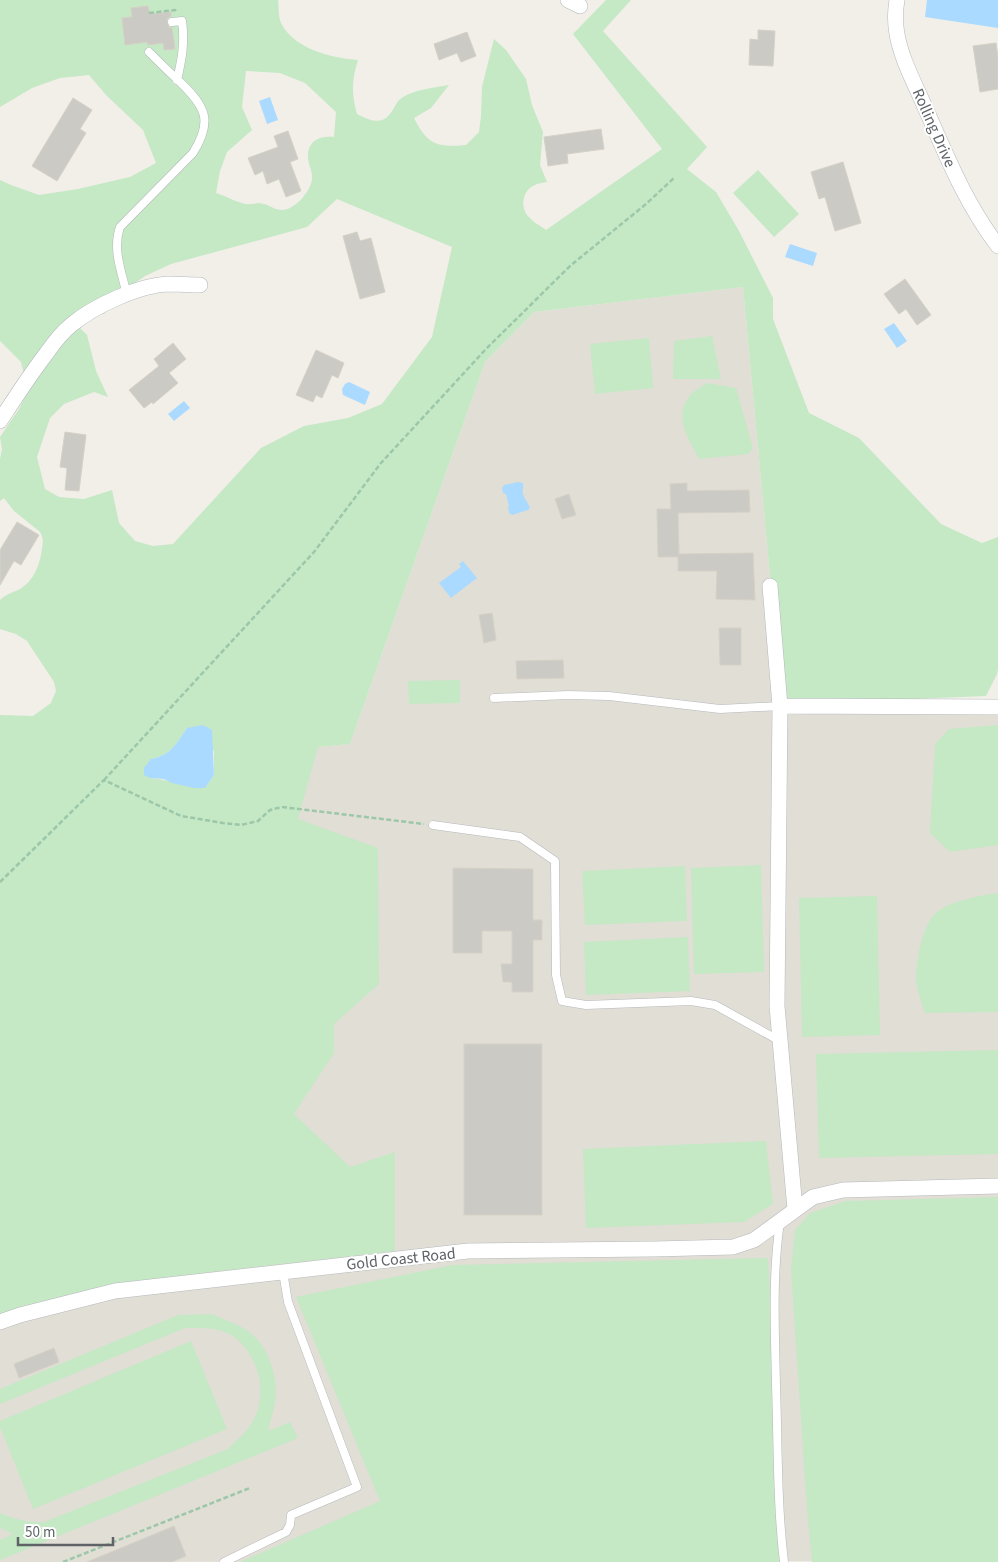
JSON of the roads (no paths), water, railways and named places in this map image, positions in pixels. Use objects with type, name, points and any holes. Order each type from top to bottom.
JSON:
[{"type":"street","name":"Rolling Drive","points":[[898,0],[896,9],[897,35],[907,66],[965,196],[983,226],[998,246]]},
{"type":"street","points":[[0,421],[27,379],[56,340],[70,325],[88,313],[145,288],[168,284],[200,285]]},
{"type":"street","points":[[770,586],[780,706],[777,996],[795,1209]]},
{"type":"street","points":[[780,706],[998,706]]},
{"type":"street","name":"Gold Coast Road","points":[[0,1322],[20,1315],[115,1291],[468,1251],[733,1247],[754,1240],[813,1197],[843,1190],[998,1186]]},
{"type":"lane","points":[[172,22],[182,20],[184,34],[184,46],[178,80]]},
{"type":"lane","points":[[127,295],[116,246],[120,227],[193,154],[200,142],[206,123],[205,114],[195,97],[148,52]]},
{"type":"lane","points":[[494,698],[568,695],[608,696],[720,709],[780,706]]},
{"type":"lane","points":[[433,825],[520,837],[555,861],[556,975],[562,1001],[586,1005],[691,1001],[715,1005],[780,1041]]},
{"type":"lane","points":[[780,1221],[776,1252],[774,1306],[779,1517],[784,1562]]},
{"type":"lane","points":[[224,1562],[286,1532],[290,1525],[291,1516],[357,1487],[288,1302],[282,1272]]},
{"type":"water","points":[[927,0],[998,0],[998,28],[925,17]]},
{"type":"water","points":[[270,97],[278,120],[267,124],[259,101]]},
{"type":"water","points":[[790,244],[817,253],[813,266],[785,257]]},
{"type":"water","points":[[894,323],[907,341],[897,348],[884,329]]},
{"type":"water","points":[[349,382],[370,392],[365,405],[343,395],[342,389]]},
{"type":"water","points":[[184,401],[190,408],[174,421],[168,414]]},
{"type":"water","points":[[518,482],[523,483],[523,494],[530,508],[512,515],[509,513],[506,494],[503,493],[502,488],[504,485]]},
{"type":"water","points":[[463,561],[477,578],[451,598],[439,583],[461,567],[459,564]]},
{"type":"water","points":[[203,725],[212,730],[214,775],[205,788],[194,788],[144,775],[144,768],[151,759],[168,752],[187,728]]}]
